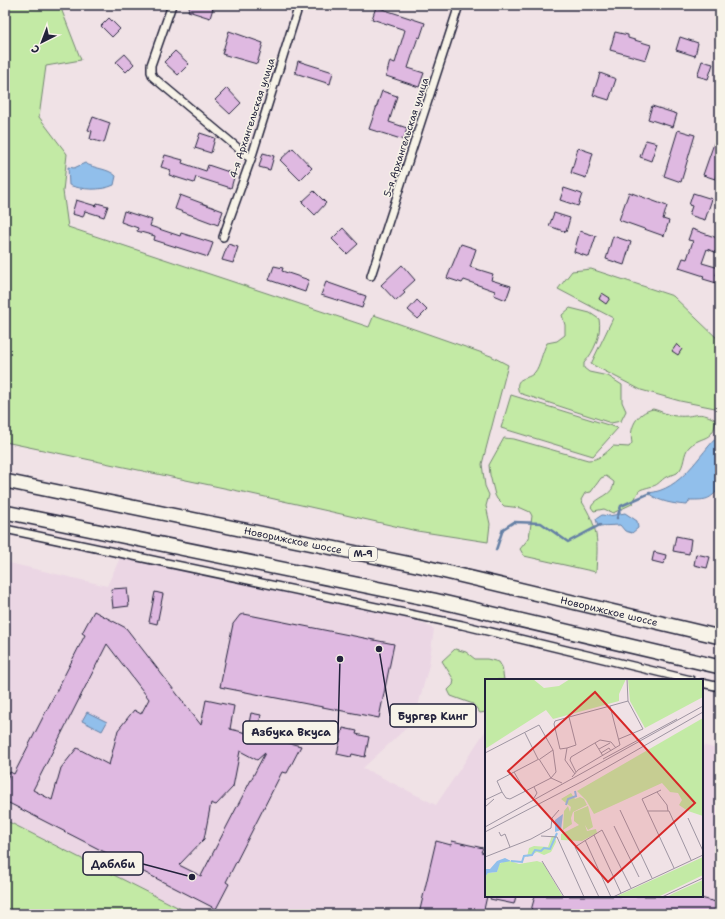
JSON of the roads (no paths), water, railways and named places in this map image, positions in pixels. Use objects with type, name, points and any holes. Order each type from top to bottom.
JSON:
[{"type":"highway","name":"Новорижское шоссе","points":[[5,481],[421,566],[720,637]]},
{"type":"highway","points":[[5,512],[434,600],[720,667]]},
{"type":"street","points":[[172,5],[151,66],[153,77],[251,159]]},
{"type":"street","name":"4-я Архангельская улица","points":[[223,237],[251,159],[299,5]]},
{"type":"street","name":"5-я Архангельская улица","points":[[371,276],[459,5]]},
{"type":"street","points":[[5,529],[462,625],[687,679]]},
{"type":"street","points":[[703,683],[720,687]]},
{"type":"water","points":[[85,163],[113,173],[116,176],[114,185],[92,189],[69,185],[68,167],[74,168]]},
{"type":"water","points":[[720,434],[720,488],[713,495],[704,499],[690,500],[687,505],[662,500],[648,493],[660,490],[680,479]]},
{"type":"water","points":[[625,513],[637,521],[638,528],[632,533],[625,531],[620,525],[598,526],[596,519],[602,515],[609,516]]},
{"type":"water","points":[[87,712],[107,722],[102,731],[82,721]]},
{"type":"waterway","points":[[617,518],[621,506],[650,493]]},
{"type":"waterway","points":[[496,550],[503,529],[514,522],[541,523],[568,542],[600,525]]},
{"type":"place","name":"Бургер Кинг","points":[[379,649]]},
{"type":"place","name":"Азбука Вкуса","points":[[340,659]]},
{"type":"place","name":"Даблби","points":[[192,877]]}]
